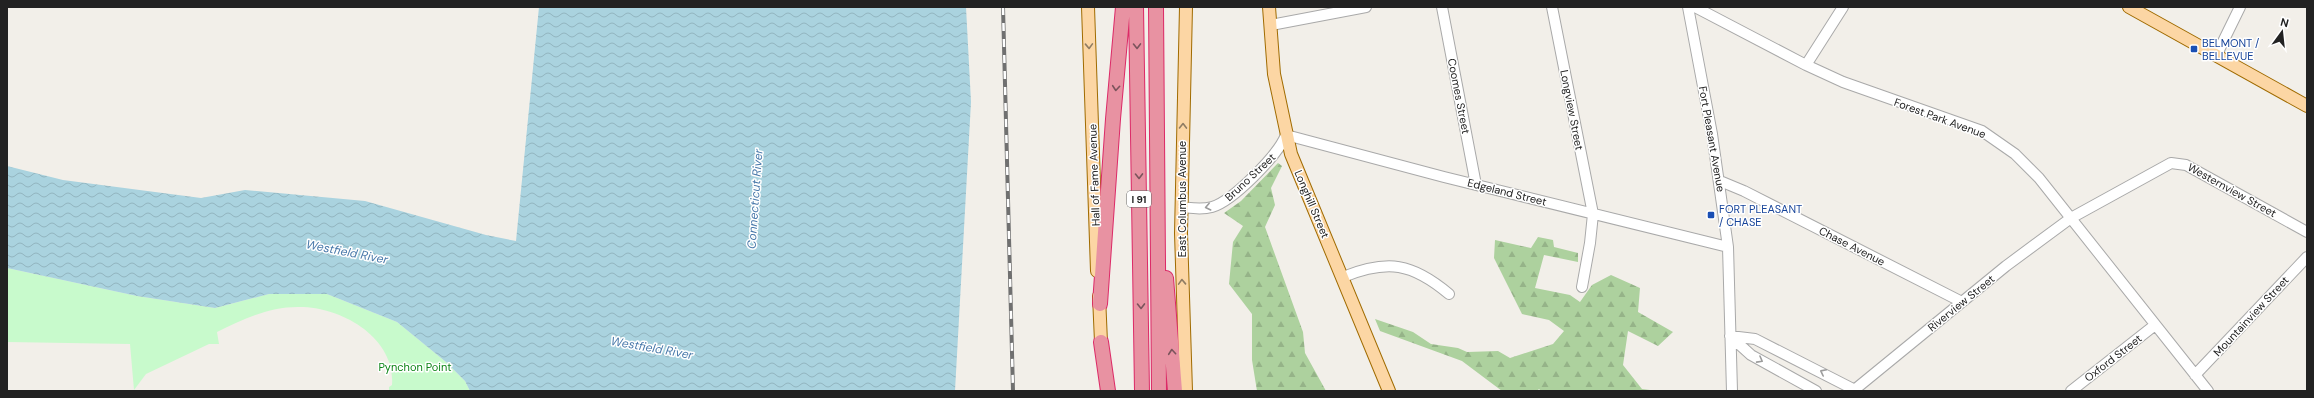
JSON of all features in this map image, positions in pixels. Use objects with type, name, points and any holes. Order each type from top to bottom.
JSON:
[{"type":"highway","points":[[1100,304],[1113,119],[1124,7]]},
{"type":"highway","name":"I 91","points":[[1136,7],[1142,391]]},
{"type":"highway","name":"I 91","points":[[1156,7],[1159,391]]},
{"type":"highway","points":[[1158,161],[1175,391]]},
{"type":"highway","points":[[1101,342],[1102,391]]},
{"type":"highway","points":[[1101,342],[1108,391]]},
{"type":"main road","name":"Hall of Fame Avenue","points":[[1088,7],[1101,342]]},
{"type":"main road","name":"East Columbus Avenue","points":[[1186,391],[1182,207],[1186,20],[1188,7]]},
{"type":"main road","points":[[1265,7],[1271,25]]},
{"type":"main road","name":"Longhill Street","points":[[1269,7],[1274,74],[1286,135],[1295,165],[1343,277],[1389,391]]},
{"type":"main road","points":[[2129,7],[2307,106]]},
{"type":"street","points":[[1271,25],[1366,7]]},
{"type":"street","name":"Coomes Street","points":[[1442,7],[1476,185]]},
{"type":"street","name":"Longview Street","points":[[1552,7],[1592,214],[1590,243],[1582,287]]},
{"type":"street","name":"Fort Pleasant Avenue","points":[[1688,7],[1720,181],[1728,247],[1732,391]]},
{"type":"street","name":"Forest Park Avenue","points":[[1695,7],[1806,65],[1867,92],[1971,126],[1991,136],[2029,166],[2208,391]]},
{"type":"street","points":[[1806,65],[1843,7]]},
{"type":"street","points":[[2216,56],[2240,7]]},
{"type":"street","name":"Edgeland Street","points":[[1286,135],[1476,185],[1728,247]]},
{"type":"street","name":"Bruno Street","points":[[1182,207],[1206,208],[1219,205],[1229,198],[1279,150],[1286,135]]},
{"type":"street","name":"Westernview Street","points":[[2071,218],[2174,162],[2186,165],[2307,232]]},
{"type":"street","name":"Chase Avenue","points":[[1720,181],[1744,191],[1962,302]]},
{"type":"street","name":"Riverview Street","points":[[1855,390],[2006,266],[2071,218]]},
{"type":"street","name":"Mountainview Street","points":[[2195,376],[2307,257]]},
{"type":"street","points":[[1343,277],[1373,266],[1389,265],[1420,275],[1449,294]]},
{"type":"street","name":"Oxford Street","points":[[2071,391],[2155,325]]},
{"type":"street","points":[[1730,336],[1755,338],[1855,390]]},
{"type":"street","points":[[1730,336],[1751,356],[1816,391]]},
{"type":"green space","points":[[1278,163],[1282,166],[1271,188],[1275,205],[1265,227],[1303,332],[1305,353],[1326,391],[1257,391],[1252,360],[1252,314],[1229,284],[1233,242],[1243,226],[1224,213],[1241,201]]},
{"type":"green space","points":[[1538,237],[1553,240],[1554,247],[1578,253],[1578,262],[1544,255],[1535,288],[1570,295],[1580,302],[1592,285],[1611,275],[1640,288],[1638,312],[1673,332],[1658,346],[1628,331],[1623,365],[1642,389],[1658,391],[1541,391],[1539,389],[1537,391],[1502,391],[1462,361],[1380,331],[1375,319],[1413,332],[1431,344],[1458,348],[1467,352],[1498,351],[1510,358],[1553,344],[1564,331],[1549,320],[1522,314],[1494,258],[1495,240],[1531,248]]},
{"type":"green space","name":"Pynchon Point","points":[[7,268],[137,296],[215,308],[269,294],[327,294],[397,322],[446,362],[465,381],[470,391],[389,391],[389,387],[392,385],[391,368],[385,352],[375,339],[362,328],[331,312],[314,308],[298,307],[266,311],[246,318],[217,332],[219,344],[209,344],[146,374],[134,390],[130,344],[7,342]]},
{"type":"water","points":[[539,7],[966,7],[971,102],[955,391],[470,391],[465,381],[446,362],[397,322],[327,294],[269,294],[215,308],[137,296],[7,268],[7,166],[63,180],[201,198],[245,190],[365,201],[486,235],[516,241]]},
{"type":"railway","points":[[1003,7],[1013,391]]},
{"type":"place","name":"BELMONT / BELLEVUE","points":[[2194,49]]},
{"type":"place","name":"FORT PLEASANT / CHASE","points":[[1711,215]]},
{"type":"water label","name":"Connecticut River","points":[[755,199]]},
{"type":"water label","name":"Westfield River","points":[[347,252]]},
{"type":"water label","name":"Westfield River","points":[[652,348]]}]
